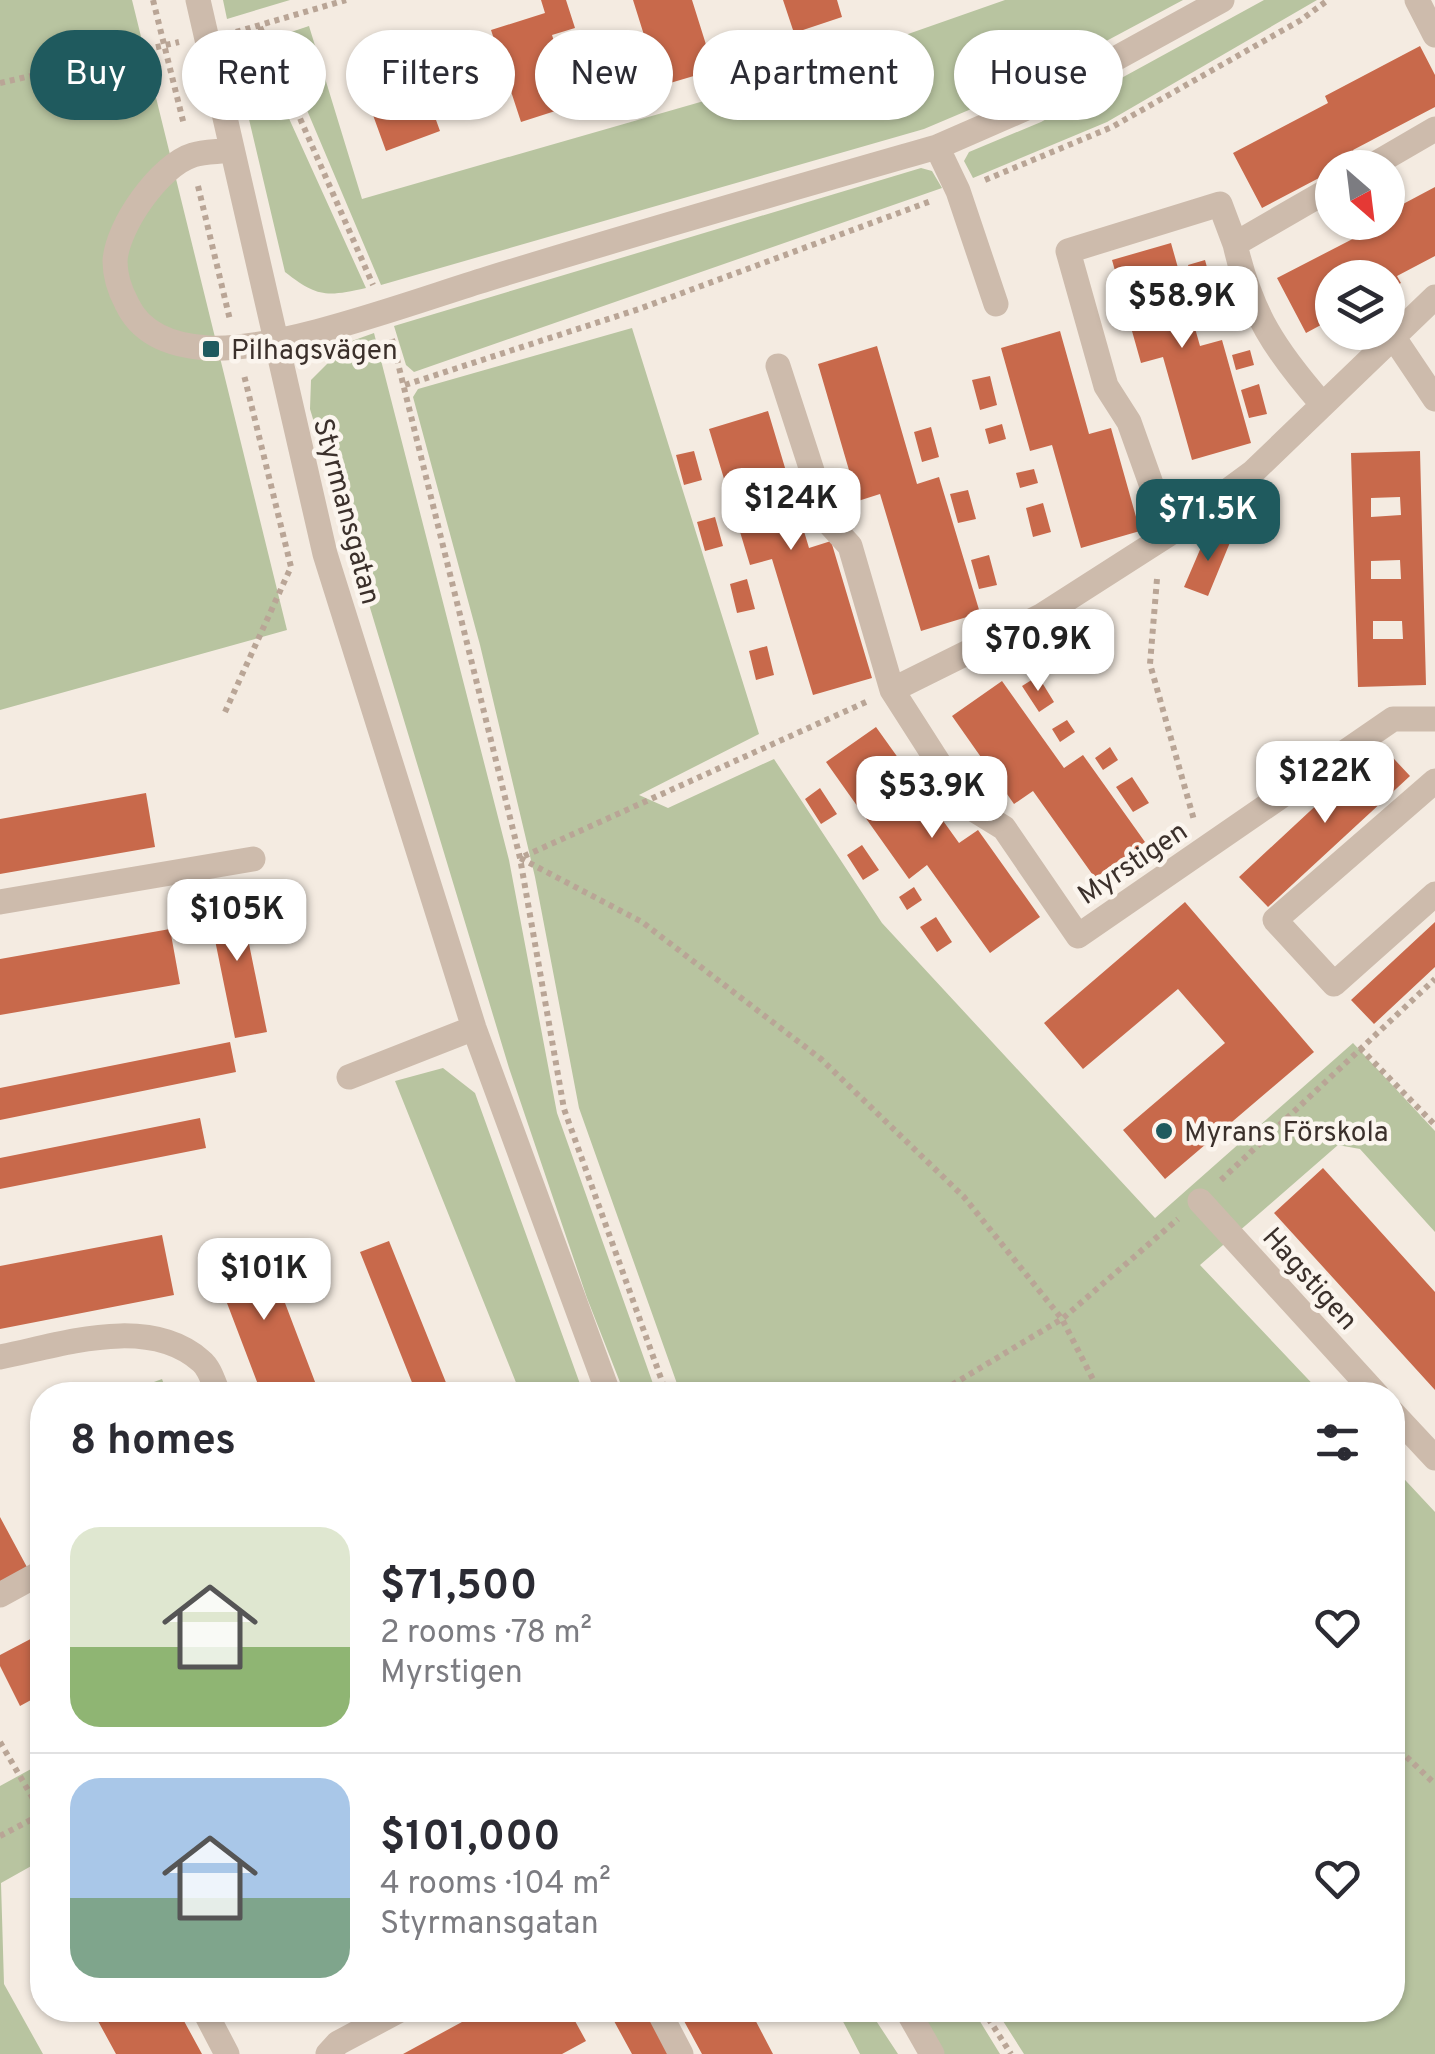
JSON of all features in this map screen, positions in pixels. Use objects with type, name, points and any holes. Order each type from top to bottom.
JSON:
[{"type":"street","name":"Styrmansgatan","points":[[198,0],[326,554],[474,1028],[604,1382]]},
{"type":"street","points":[[230,150],[190,155],[137,205],[115,260],[119,289],[131,313],[149,332],[172,343],[211,348],[274,339],[384,311],[937,147],[1024,109],[1222,0]]},
{"type":"street","points":[[1417,0],[1435,35]]},
{"type":"street","points":[[1399,150],[1435,129]]},
{"type":"street","points":[[937,147],[958,191],[996,304]]},
{"type":"street","points":[[1235,244],[1315,198]]},
{"type":"street","points":[[1169,534],[1129,422],[1106,386],[1068,251],[1220,204],[1258,321],[1284,361],[1322,404]]},
{"type":"street","points":[[1405,324],[1435,297]]},
{"type":"street","points":[[892,690],[1041,616],[1169,534],[1252,472],[1377,350]]},
{"type":"street","points":[[1402,350],[1435,399]]},
{"type":"street","name":"Myrstigen","points":[[778,366],[828,523],[850,546],[892,690],[965,804],[1004,828],[1078,936],[1394,719],[1435,718]]},
{"type":"street","points":[[1435,781],[1275,920],[1334,984],[1435,894]]},
{"type":"street","points":[[0,902],[253,860]]},
{"type":"street","points":[[349,1077],[474,1028]]},
{"type":"street","name":"Hagstigen","points":[[1200,1201],[1365,1382]]},
{"type":"street","points":[[0,1357],[135,1336],[171,1342],[204,1363],[213,1382]]},
{"type":"street","points":[[1405,1426],[1435,1458]]},
{"type":"street","points":[[0,1595],[30,1579]]},
{"type":"street","points":[[210,2022],[227,2054]]},
{"type":"street","points":[[328,2054],[338,2043],[377,2022]]},
{"type":"street","points":[[664,2022],[681,2054]]},
{"type":"street","points":[[914,2022],[932,2054]]},
{"type":"path","points":[[405,385],[639,308],[958,191],[1112,127],[1328,0]]},
{"type":"path","points":[[260,27],[384,311],[520,858],[564,1109],[661,1382]]},
{"type":"path","points":[[1169,534],[1156,580],[1150,664],[1203,850]]},
{"type":"path","points":[[520,858],[892,690]]},
{"type":"path","points":[[520,858],[642,922],[821,1060],[964,1196],[1062,1319],[1095,1382]]},
{"type":"path","points":[[1360,1048],[1435,1125]]},
{"type":"path","points":[[0,1742],[30,1793]]},
{"type":"path","points":[[1405,1755],[1435,1784]]},
{"type":"path","points":[[0,1836],[30,1820]]},
{"type":"path","points":[[991,2022],[1011,2054]]},
{"type":"green space","points":[[0,0],[132,0],[139,30],[30,30],[30,120],[162,120],[287,630],[0,710]]},
{"type":"green space","points":[[223,0],[290,0],[227,19]]},
{"type":"green space","points":[[1005,0],[1183,0],[1123,32],[954,30],[954,116],[924,129],[381,285],[311,120],[326,120],[326,81],[362,199],[638,120],[673,120],[673,110],[693,104],[693,120],[934,120],[934,30],[919,30]]},
{"type":"green space","points":[[1264,0],[1317,0],[1123,113],[1123,77]]},
{"type":"green space","points":[[249,120],[290,120],[366,288],[322,293],[285,272]]},
{"type":"green space","points":[[1110,120],[973,178],[964,161],[969,152],[1041,122]]},
{"type":"green space","points":[[921,168],[932,171],[942,188],[414,372],[406,365],[394,326]]},
{"type":"green space","points":[[632,328],[759,734],[639,795],[668,808],[774,759],[882,923],[1155,1218],[1353,1043],[1435,1131],[1435,1232],[1360,1149],[1338,1145],[1200,1265],[1311,1382],[676,1382],[579,1108],[535,877],[480,645],[413,397],[418,389]]},
{"type":"green space","points":[[374,333],[509,860],[557,1113],[652,1382],[620,1382],[587,1298],[509,1068],[310,409],[311,380],[349,342]]},
{"type":"green space","points":[[443,1068],[475,1093],[579,1382],[516,1382],[395,1081]]},
{"type":"green space","points":[[1405,1480],[1435,1512],[1435,2054],[1024,2054],[1004,2022],[1405,2022]]},
{"type":"green space","points":[[30,1770],[30,1867],[1,1883],[4,1984],[43,2054],[0,2054],[0,1786]]},
{"type":"green space","points":[[843,2022],[877,2022],[898,2054],[860,2054]]},
{"type":"green space","points":[[922,2022],[980,2022],[1000,2054],[941,2054]]},
{"type":"building","points":[[541,0],[566,0],[575,28],[535,30],[535,118],[521,122],[515,104],[515,30],[491,30],[545,13]]},
{"type":"building","points":[[633,0],[692,0],[701,30],[693,30],[693,76],[673,82],[673,30],[642,30]]},
{"type":"building","points":[[783,0],[837,0],[842,17],[793,30]]},
{"type":"building","points":[[1420,46],[1435,75],[1435,107],[1353,150],[1315,150],[1315,180],[1262,208],[1233,153],[1328,103],[1325,96]]},
{"type":"building","points":[[375,120],[436,120],[440,131],[386,151]]},
{"type":"building","points":[[1435,187],[1435,256],[1405,272],[1405,260],[1315,260],[1315,328],[1306,333],[1277,278],[1351,240],[1405,240],[1405,203]]},
{"type":"building","points":[[1171,243],[1200,346],[1222,340],[1251,443],[1192,460],[1163,357],[1141,363],[1112,260]]},
{"type":"building","points":[[1205,260],[1213,289],[1195,294],[1188,265]]},
{"type":"building","points":[[1218,307],[1222,322],[1205,327],[1200,313]]},
{"type":"building","points":[[1060,331],[1089,434],[1111,428],[1140,531],[1081,548],[1052,445],[1030,451],[1001,348]]},
{"type":"building","points":[[877,346],[917,484],[939,477],[980,613],[921,631],[880,494],[858,501],[818,364]]},
{"type":"building","points":[[1250,350],[1254,365],[1236,370],[1232,355]]},
{"type":"building","points":[[990,376],[997,405],[980,410],[972,380]]},
{"type":"building","points":[[1259,384],[1267,414],[1249,418],[1241,390]]},
{"type":"building","points":[[768,411],[809,548],[831,541],[872,678],[813,695],[772,559],[750,565],[709,429]]},
{"type":"building","points":[[1002,424],[1006,439],[989,444],[985,429]]},
{"type":"building","points":[[931,427],[939,457],[922,462],[914,432]]},
{"type":"building","points":[[694,451],[702,480],[684,485],[676,455]]},
{"type":"building","points":[[1420,451],[1426,685],[1358,687],[1351,453]],"holes":[[[1400,497],[1401,515],[1371,517],[1371,498]],[[1400,560],[1401,579],[1371,579],[1371,561]],[[1373,621],[1402,621],[1403,639],[1373,639]]]},
{"type":"building","points":[[1034,469],[1038,483],[1020,488],[1016,473]]},
{"type":"building","points":[[968,490],[976,519],[958,523],[950,494]]},
{"type":"building","points":[[1043,503],[1051,532],[1033,537],[1026,508]]},
{"type":"building","points":[[715,517],[723,546],[705,551],[697,522]]},
{"type":"building","points":[[1208,531],[1231,540],[1208,596],[1184,587]]},
{"type":"building","points":[[989,555],[997,585],[979,589],[971,560]]},
{"type":"building","points":[[747,579],[755,609],[737,613],[730,584]]},
{"type":"building","points":[[767,646],[774,675],[756,680],[749,651]]},
{"type":"building","points":[[1038,676],[1054,702],[1039,712],[1022,686]]},
{"type":"building","points":[[1002,681],[1064,768],[1083,755],[1145,842],[1095,878],[1033,791],[1014,804],[952,716]]},
{"type":"building","points":[[1067,720],[1075,732],[1060,742],[1052,729]]},
{"type":"building","points":[[876,727],[959,843],[978,830],[1040,917],[990,953],[927,865],[909,879],[826,762]]},
{"type":"building","points":[[1381,745],[1410,776],[1268,907],[1239,877]]},
{"type":"building","points":[[1110,747],[1118,760],[1103,770],[1095,758]]},
{"type":"building","points":[[1132,777],[1149,803],[1133,812],[1116,787]]},
{"type":"building","points":[[820,788],[837,814],[821,824],[805,799]]},
{"type":"building","points":[[146,793],[155,847],[0,874],[0,819]]},
{"type":"building","points":[[862,845],[879,870],[863,880],[847,855]]},
{"type":"building","points":[[914,887],[922,900],[907,910],[899,897]]},
{"type":"building","points":[[238,890],[267,1032],[235,1038],[206,896]]},
{"type":"building","points":[[1185,902],[1314,1052],[1165,1179],[1123,1130],[1225,1043],[1178,989],[1083,1069],[1044,1023]]},
{"type":"building","points":[[936,917],[952,942],[937,952],[920,927]]},
{"type":"building","points":[[1435,922],[1435,967],[1374,1024],[1351,1000]]},
{"type":"building","points":[[170,929],[180,984],[0,1015],[0,959]]},
{"type":"building","points":[[230,1042],[236,1072],[0,1120],[0,1088]]},
{"type":"building","points":[[200,1118],[206,1148],[0,1189],[0,1158]]},
{"type":"building","points":[[1323,1168],[1435,1292],[1435,1390],[1274,1213]]},
{"type":"building","points":[[162,1235],[174,1295],[0,1329],[0,1266]]},
{"type":"building","points":[[389,1241],[446,1382],[412,1382],[360,1252]]},
{"type":"building","points":[[263,1242],[315,1382],[257,1382],[211,1261]]},
{"type":"building","points":[[0,1517],[28,1569],[0,1584]]},
{"type":"building","points":[[30,1639],[30,1701],[20,1706],[0,1666],[0,1655]]},
{"type":"building","points":[[99,2022],[185,2022],[202,2054],[116,2054]]},
{"type":"building","points":[[462,2022],[576,2022],[586,2041],[562,2054],[403,2054]]},
{"type":"building","points":[[615,2022],[655,2022],[672,2054],[632,2054]]},
{"type":"building","points":[[685,2022],[756,2022],[773,2054],[702,2054]]},
{"type":"place","name":"Pilhagsvägen","points":[[211,349]]},
{"type":"place","name":"Myrans Förskola","points":[[1164,1131]]}]
